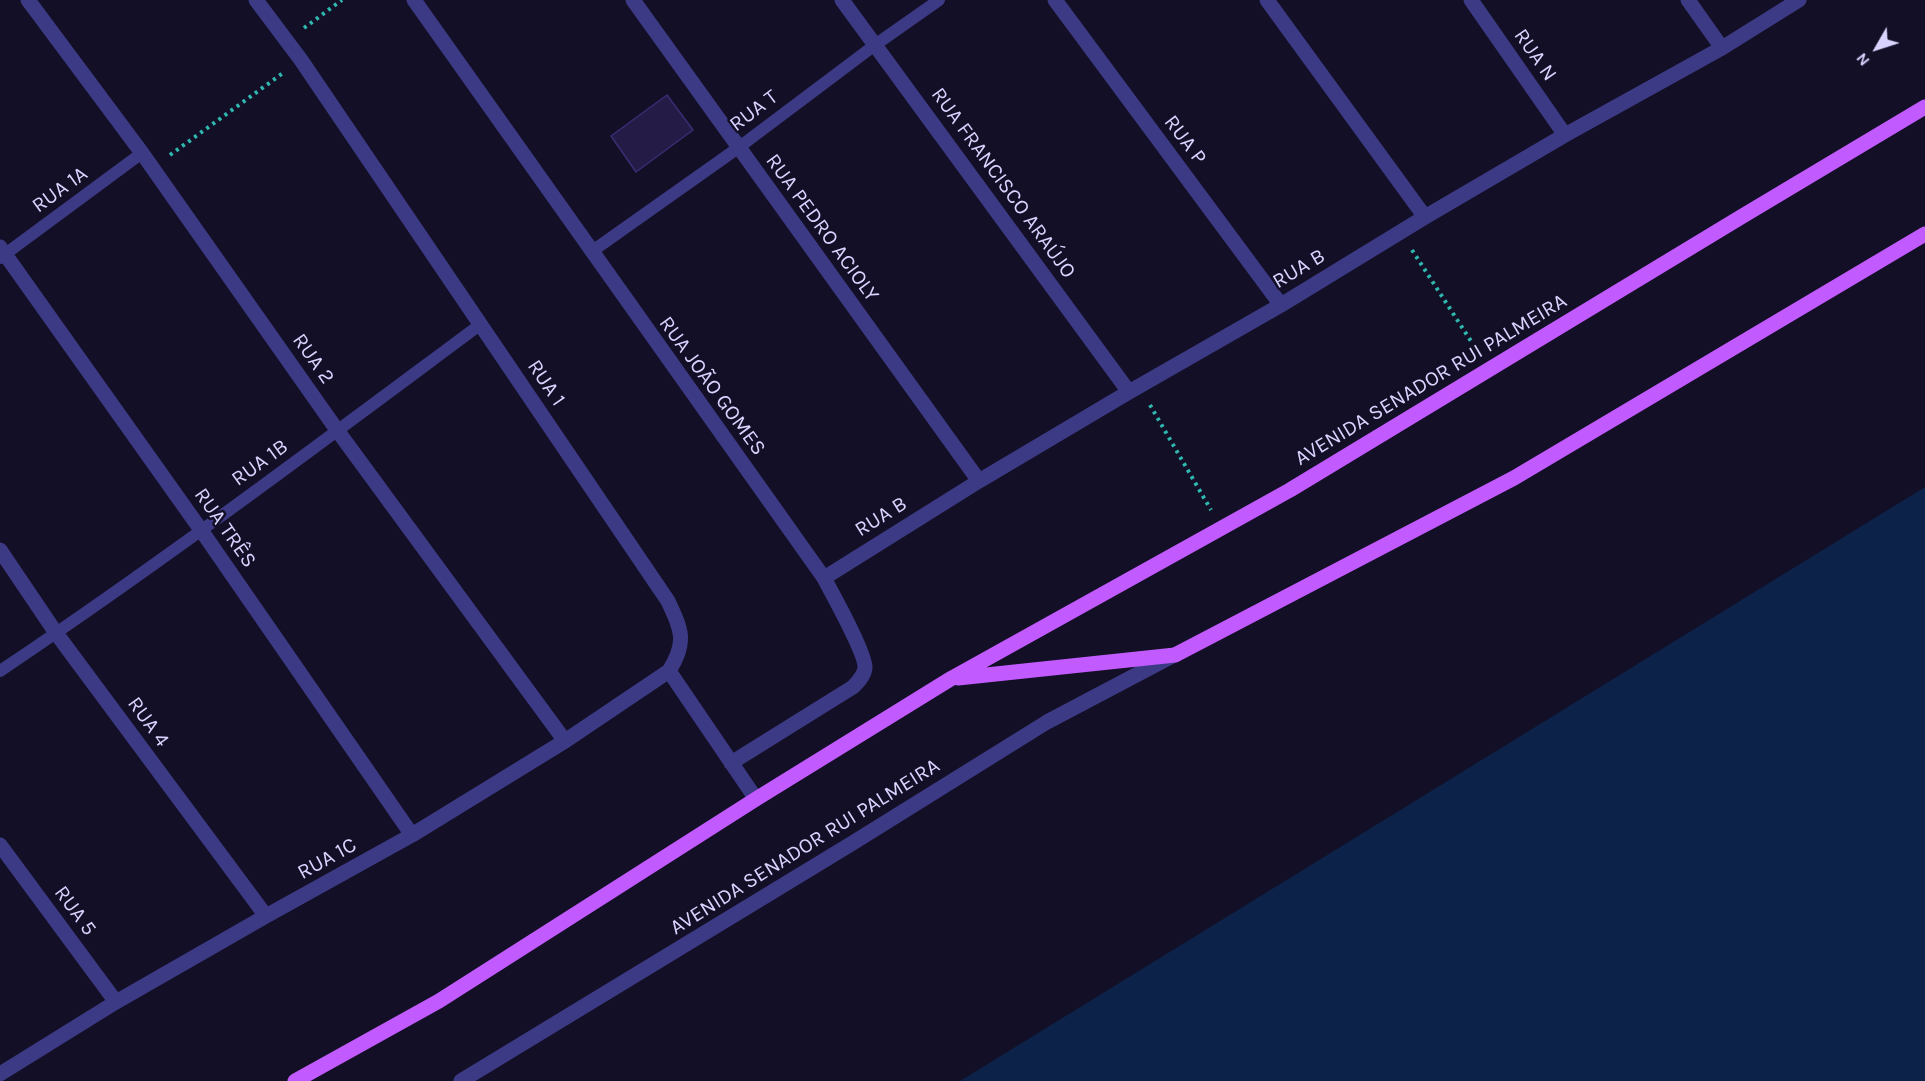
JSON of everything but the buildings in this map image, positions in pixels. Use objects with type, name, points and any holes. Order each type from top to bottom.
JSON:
[{"type":"main road","name":"AVENIDA SENADOR RUI PALMEIRA","points":[[295,1081],[439,1001],[756,799],[952,678],[1290,490],[1925,108]]},
{"type":"main road","name":"AVENIDA SENADOR RUI PALMEIRA","points":[[952,678],[1174,655],[1514,478],[1925,234]]},
{"type":"street","name":"RUA 2","points":[[28,0],[153,168],[337,430],[565,741]]},
{"type":"street","name":"RUA 1","points":[[256,0],[301,60],[668,601],[677,620],[682,642],[679,655],[669,671]]},
{"type":"street","name":"RUA JOÃO GOMES","points":[[414,0],[824,578],[864,662],[865,669],[862,677],[853,687],[731,763]]},
{"type":"street","name":"RUA PEDRO ACIOLY","points":[[633,0],[979,481]]},
{"type":"street","name":"RUA FRANCISCO ARAÚJO","points":[[842,0],[1134,389]]},
{"type":"street","name":"RUA P","points":[[1055,0],[1281,305]]},
{"type":"street","points":[[1267,0],[1425,217]]},
{"type":"street","name":"RUA N","points":[[1471,0],[1565,135]]},
{"type":"street","points":[[1688,0],[1722,48]]},
{"type":"street","name":"RUA B","points":[[824,578],[979,481],[1134,389],[1281,305],[1565,135],[1722,48],[1799,0]]},
{"type":"street","name":"RUA TRÊS","points":[[2,253],[201,530],[412,835]]},
{"type":"street","name":"RUA 4","points":[[0,550],[56,633],[266,916]]},
{"type":"street","name":"AVENIDA SENADOR RUI PALMEIRA","points":[[461,1081],[1047,722],[1174,655]]},
{"type":"street","points":[[669,671],[756,799]]},
{"type":"street","name":"RUA 1C","points":[[0,1074],[116,1002],[412,835],[565,741],[669,671]]},
{"type":"street","name":"RUA 5","points":[[0,845],[116,1002]]},
{"type":"lane","name":"RUA T","points":[[591,252],[738,148],[939,0]]},
{"type":"lane","name":"RUA 1A","points":[[2,253],[142,153]]},
{"type":"lane","name":"RUA 1B","points":[[0,670],[201,530],[481,324]]},
{"type":"path","points":[[321,14],[342,0]]},
{"type":"path","points":[[153,168],[301,60]]},
{"type":"path","points":[[1400,232],[1489,370]]},
{"type":"path","points":[[1134,389],[1222,528]]},
{"type":"water","points":[[1925,487],[1925,1081],[960,1081]]}]
